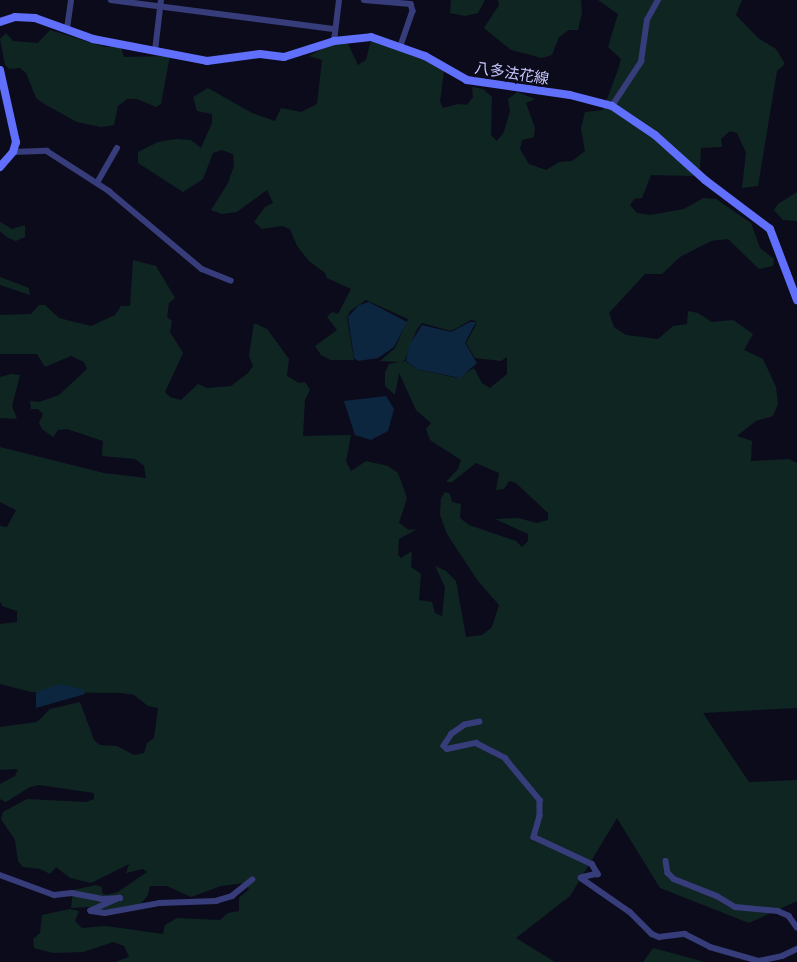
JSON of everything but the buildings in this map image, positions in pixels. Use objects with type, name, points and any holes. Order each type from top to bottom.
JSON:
[{"type":"main road","name":"八多法花線","points":[[0,21],[15,17],[35,18],[93,40],[207,61],[260,54],[284,57],[334,40],[371,37],[401,46],[466,80],[570,95],[612,106],[655,135],[705,180],[770,229],[797,300]]},
{"type":"main road","points":[[0,70],[15,133],[13,152],[0,167]]},
{"type":"street","points":[[67,29],[70,0]]},
{"type":"street","points":[[111,0],[161,3],[335,29]]},
{"type":"street","points":[[334,40],[339,0]]},
{"type":"street","points":[[364,0],[411,4],[413,11],[401,46]]},
{"type":"street","points":[[612,106],[641,62],[647,20],[658,0]]},
{"type":"street","points":[[155,51],[161,3]]},
{"type":"street","points":[[97,183],[117,148]]},
{"type":"street","points":[[13,152],[47,151],[97,183],[202,269],[231,280]]},
{"type":"street","points":[[480,722],[465,725],[452,734],[444,746],[447,749],[476,743],[505,758],[540,800],[540,816],[534,837],[592,864],[598,874],[581,878],[630,912],[652,934],[659,937],[686,934],[710,947],[759,962],[782,956],[797,949]]},
{"type":"street","points":[[666,860],[668,873],[674,879],[717,896],[735,907],[778,911],[788,916],[797,927]]},
{"type":"street","points":[[0,875],[60,895],[72,893],[102,899],[120,898],[91,910],[115,912],[160,903],[216,901],[232,896],[252,880]]},
{"type":"street","points":[[60,895],[71,889]]},
{"type":"green space","points":[[451,0],[485,0],[478,13],[465,16],[450,13]]},
{"type":"green space","points":[[498,0],[581,0],[582,13],[578,30],[569,30],[559,37],[552,55],[542,58],[511,50],[484,28],[499,5]]},
{"type":"green space","points":[[598,0],[742,0],[736,15],[758,38],[776,49],[785,64],[777,71],[758,186],[742,188],[746,153],[737,133],[730,131],[721,139],[722,147],[701,148],[700,168],[692,176],[651,175],[642,198],[634,199],[630,205],[637,213],[650,215],[684,209],[703,198],[716,199],[751,223],[760,248],[774,259],[773,266],[759,269],[728,239],[711,241],[680,257],[662,274],[645,274],[609,313],[614,327],[626,335],[658,339],[673,326],[687,324],[688,311],[698,313],[712,322],[733,320],[753,334],[744,350],[763,359],[776,387],[778,404],[773,416],[756,421],[737,436],[752,441],[751,461],[789,459],[797,463],[797,708],[703,713],[749,782],[797,780],[797,901],[749,923],[660,888],[617,818],[570,896],[516,938],[555,962],[115,962],[129,957],[124,946],[113,942],[83,952],[53,953],[34,948],[33,939],[40,933],[42,915],[70,909],[79,911],[75,921],[82,928],[106,926],[163,934],[165,925],[177,918],[220,920],[228,913],[239,911],[239,898],[249,889],[245,883],[221,886],[191,897],[167,886],[150,886],[148,895],[137,908],[95,911],[91,907],[71,908],[73,890],[96,885],[102,887],[102,893],[107,895],[118,892],[147,872],[143,869],[126,873],[129,864],[91,883],[70,878],[56,867],[50,874],[40,869],[23,867],[18,861],[15,840],[1,819],[3,812],[27,799],[86,802],[94,799],[94,793],[39,785],[30,787],[6,802],[0,799],[0,784],[15,776],[18,769],[0,770],[0,727],[37,722],[50,709],[80,702],[94,740],[100,745],[117,746],[134,755],[144,753],[147,743],[154,738],[158,708],[148,706],[134,695],[122,693],[31,692],[0,684],[0,624],[17,622],[17,611],[2,606],[0,601],[0,526],[7,527],[16,510],[0,502],[0,447],[104,473],[146,478],[144,466],[135,459],[102,456],[103,441],[67,429],[58,430],[53,437],[42,429],[39,423],[43,414],[38,409],[31,409],[30,401],[39,402],[59,395],[87,369],[84,362],[71,356],[45,367],[37,354],[0,354],[0,315],[31,314],[39,305],[45,305],[59,318],[91,326],[115,315],[121,306],[130,306],[133,260],[156,266],[175,298],[169,303],[167,317],[172,321],[170,332],[183,353],[165,392],[170,397],[181,400],[198,384],[207,388],[231,386],[248,373],[253,366],[249,356],[254,323],[267,329],[289,359],[287,376],[299,383],[305,382],[310,390],[305,400],[303,436],[351,435],[346,461],[351,471],[366,461],[388,466],[398,473],[407,498],[399,523],[409,530],[417,529],[399,539],[398,555],[401,558],[412,551],[411,567],[421,574],[419,600],[432,602],[435,613],[442,616],[445,587],[435,566],[446,571],[456,581],[466,637],[482,635],[492,627],[499,605],[478,581],[447,534],[440,515],[441,498],[445,492],[450,494],[452,502],[461,504],[460,518],[469,525],[516,541],[522,547],[528,541],[528,534],[495,519],[518,518],[537,523],[548,520],[548,513],[516,483],[509,481],[504,489],[496,490],[499,473],[476,463],[452,482],[446,482],[458,469],[461,460],[430,440],[426,429],[431,423],[416,410],[399,373],[395,395],[385,386],[385,372],[389,364],[399,362],[380,361],[395,348],[408,319],[366,300],[350,311],[347,318],[354,360],[331,360],[321,355],[315,346],[337,330],[327,317],[332,312],[338,314],[351,289],[327,278],[325,273],[309,261],[297,246],[290,229],[282,226],[262,229],[254,222],[265,207],[273,203],[267,190],[237,212],[222,214],[211,210],[228,183],[234,166],[233,154],[222,150],[213,153],[203,179],[183,192],[138,163],[138,152],[158,142],[176,139],[191,140],[201,148],[212,123],[212,114],[197,111],[193,97],[208,88],[252,113],[275,121],[281,108],[301,112],[317,104],[322,60],[309,56],[329,45],[347,42],[358,65],[366,60],[371,40],[423,58],[444,70],[440,102],[443,108],[458,104],[467,105],[473,97],[472,87],[483,89],[492,97],[491,135],[497,141],[504,132],[510,111],[508,99],[517,92],[535,99],[526,103],[535,128],[534,137],[522,140],[520,149],[529,164],[546,170],[559,162],[572,161],[585,151],[581,129],[585,112],[603,110],[621,59],[608,47],[618,14]],"holes":[[[471,320],[476,321],[476,325],[466,343],[475,358],[501,361],[507,357],[507,374],[490,388],[482,383],[474,368],[457,378],[417,369],[405,361],[400,362],[405,360],[417,329],[422,323],[451,331]]]},
{"type":"green space","points":[[50,30],[105,47],[121,47],[124,57],[170,56],[161,104],[156,107],[137,99],[127,99],[118,106],[114,125],[101,127],[77,122],[46,105],[36,98],[26,73],[20,68],[9,69],[5,65],[0,39],[6,33],[13,41],[38,43]]},
{"type":"green space","points":[[797,192],[797,221],[783,220],[774,210],[778,204]]},
{"type":"green space","points":[[0,222],[12,229],[25,225],[25,237],[16,241],[8,238],[0,231]]},
{"type":"green space","points":[[0,277],[29,288],[30,295],[0,285]]},
{"type":"green space","points":[[11,374],[20,375],[12,406],[17,419],[0,418],[0,377]]},
{"type":"green space","points":[[653,948],[705,962],[643,962]]},
{"type":"water","points":[[369,302],[407,322],[394,347],[378,358],[358,361],[354,358],[348,317],[359,305]]},
{"type":"water","points":[[470,322],[476,322],[465,343],[477,363],[460,378],[417,369],[406,361],[409,346],[422,325],[451,332]]},
{"type":"water","points":[[386,396],[394,409],[388,431],[371,440],[355,435],[344,401]]},
{"type":"water","points":[[60,684],[83,689],[85,694],[36,708],[36,692]]}]
